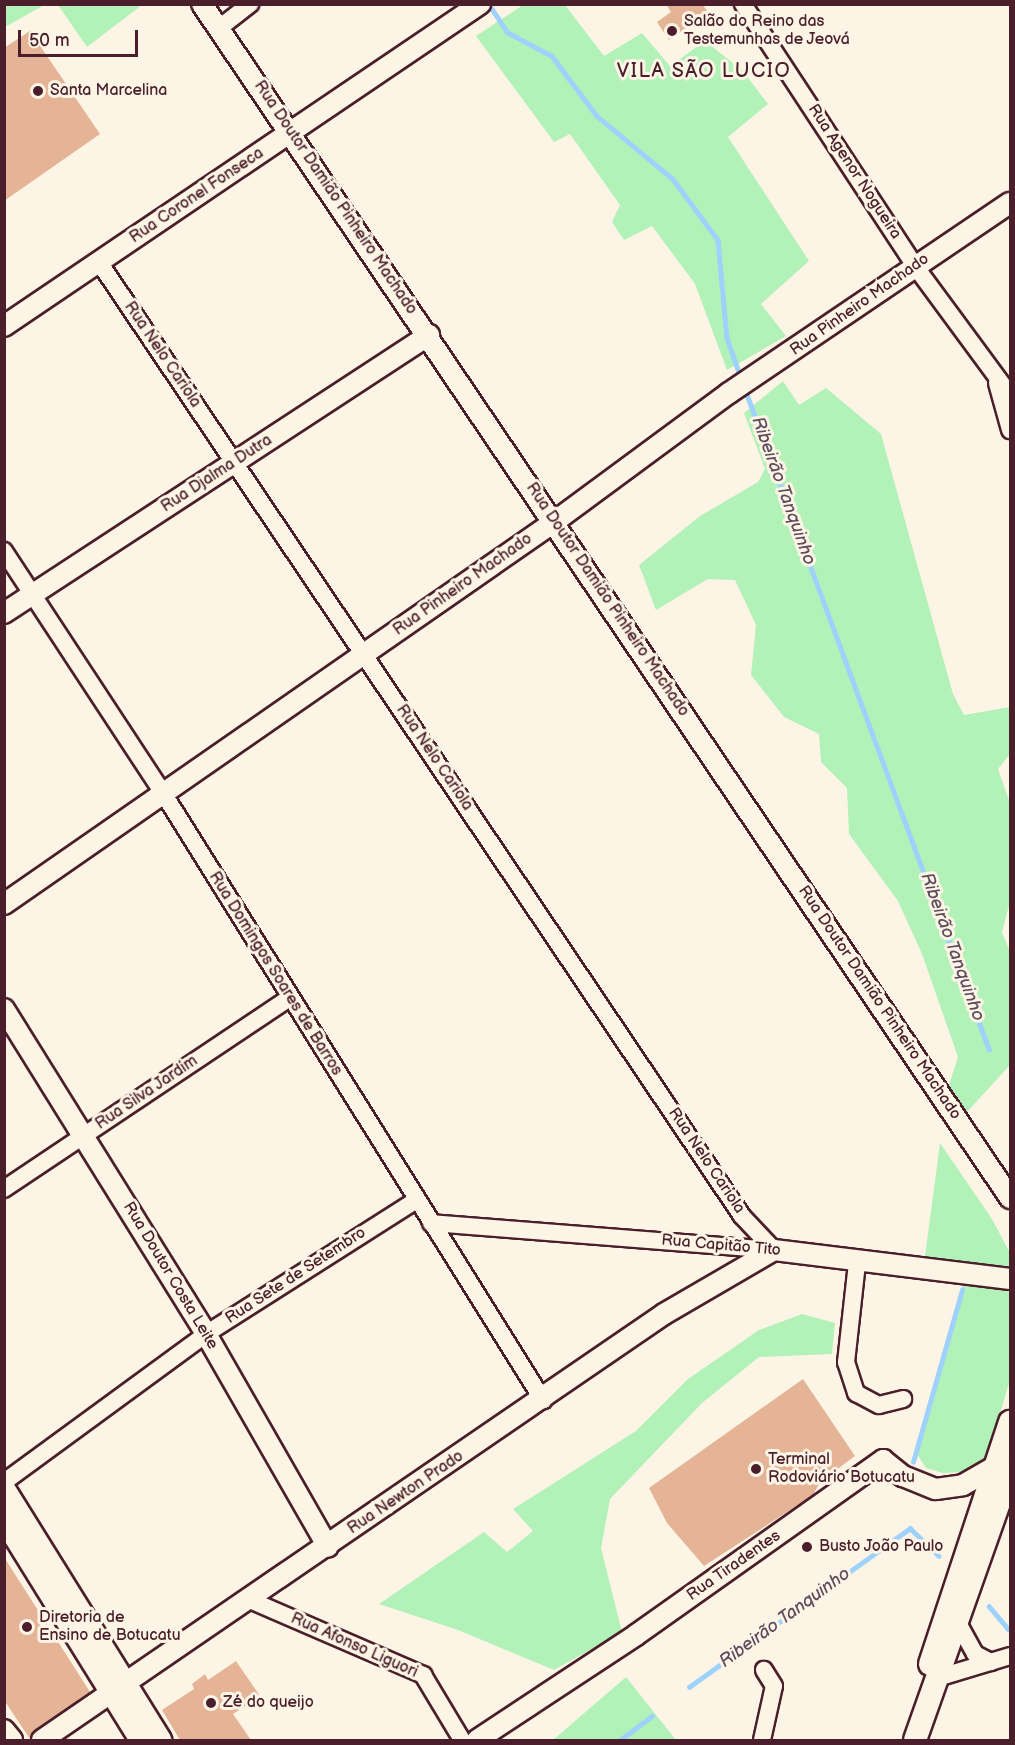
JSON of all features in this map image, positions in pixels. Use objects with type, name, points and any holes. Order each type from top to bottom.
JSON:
[{"type":"main road","points":[[915,1740],[955,1618],[981,1560],[1003,1468],[1011,1422]]},
{"type":"main road","points":[[955,1618],[957,1580],[1003,1468]]},
{"type":"main road","points":[[4,1489],[118,1686],[141,1740]]},
{"type":"main road","points":[[4,1519],[118,1686],[160,1740]]},
{"type":"street","name":"Rua Doutor Damião Pinheiro Machado","points":[[202,4],[429,335],[1011,1198]]},
{"type":"street","points":[[218,29],[250,4]]},
{"type":"street","name":"Rua Agenor Nogueira","points":[[742,4],[915,266],[1011,395]]},
{"type":"street","name":"Rua Coronel Fonseca","points":[[4,326],[475,8]]},
{"type":"street","name":"Rua Pinheiro Machado","points":[[4,904],[165,796],[364,653],[555,522],[729,393],[1011,203]]},
{"type":"street","name":"Rua Nelo Cariola","points":[[99,262],[742,1216],[774,1250]]},
{"type":"street","name":"Rua Djalma Dutra","points":[[4,613],[429,335]]},
{"type":"street","points":[[994,373],[1011,430]]},
{"type":"street","name":"Rua Domingos Soares de Barros","points":[[4,551],[165,796],[289,998],[543,1400]]},
{"type":"street","name":"Rua Silva Jardim","points":[[4,1189],[289,998]]},
{"type":"street","name":"Rua Doutor Costa Leite","points":[[4,1009],[206,1334],[328,1546]]},
{"type":"street","name":"Rua Sete de Setembro","points":[[4,1482],[206,1334],[416,1200]]},
{"type":"street","name":"Rua Capitão Tito","points":[[431,1223],[774,1250],[857,1263],[1009,1277]]},
{"type":"street","name":"Rua Newton Prado","points":[[42,1740],[118,1686],[250,1600],[543,1400],[664,1314],[774,1250]]},
{"type":"street","points":[[857,1263],[846,1362],[856,1394],[879,1405],[903,1399]]},
{"type":"street","name":"Rua Tiradentes","points":[[477,1740],[636,1635],[883,1460],[903,1476],[936,1489],[963,1485],[1003,1468]]},
{"type":"street","name":"Rua Afonso Liguori","points":[[250,1600],[423,1675],[462,1740]]},
{"type":"street","points":[[955,1618],[975,1654],[991,1662]]},
{"type":"street","points":[[937,1678],[1011,1656]]},
{"type":"street","points":[[762,1740],[774,1686],[764,1670]]},
{"type":"street","points":[[4,1730],[12,1740]]},
{"type":"green space","points":[[5,4],[44,4],[44,5],[5,27]]},
{"type":"green space","points":[[58,5],[142,5],[87,47]]},
{"type":"green space","points":[[523,5],[565,5],[604,56],[642,33],[670,66],[705,41],[743,71],[768,104],[728,137],[809,261],[761,304],[786,336],[727,370],[695,284],[652,226],[624,240],[612,222],[620,205],[570,134],[554,142],[476,36]]},
{"type":"green space","points":[[783,381],[799,405],[826,388],[881,434],[953,694],[964,715],[1010,707],[1010,754],[998,769],[1010,803],[1010,902],[1002,932],[1010,952],[1010,1065],[967,1112],[949,1085],[958,1057],[922,954],[898,901],[849,834],[847,788],[821,762],[819,734],[784,717],[751,675],[756,625],[735,580],[708,579],[656,610],[639,565],[700,516],[758,482],[765,469],[744,413]]},
{"type":"green space","points":[[940,1143],[992,1219],[1010,1253],[1010,1266],[924,1264]]},
{"type":"green space","points":[[966,1276],[1010,1282],[1010,1380],[986,1460],[961,1472],[943,1473],[926,1468],[917,1454]]},
{"type":"green space","points":[[802,1314],[835,1323],[832,1354],[759,1357],[702,1403],[610,1499],[601,1548],[622,1632],[554,1670],[458,1630],[379,1604],[484,1532],[507,1552],[533,1531],[513,1509],[636,1431],[688,1379],[759,1330]]},
{"type":"green space","points":[[626,1677],[676,1740],[553,1740]]},
{"type":"building","name":"Salão do Reino das Testemunhas de Jeová","points":[[666,4],[702,4],[708,12],[669,40],[657,22],[671,12]]},
{"type":"building","name":"Santa Marcelina","points":[[30,31],[100,134],[4,201],[4,48]]},
{"type":"building","name":"Terminal Rodoviário Botucatu","points":[[803,1379],[855,1456],[820,1482],[813,1495],[704,1566],[667,1523],[649,1488]]},
{"type":"building","name":"Diretoria de Ensino de Botucatu","points":[[4,1557],[90,1692],[35,1730],[30,1739],[4,1700]]},
{"type":"building","name":"Zé do queijo","points":[[236,1661],[260,1696],[233,1714],[251,1740],[180,1740],[162,1710],[194,1689],[192,1684],[205,1674],[208,1680]]},
{"type":"waterway","name":"Ribeirão Tanquinho","points":[[489,4],[507,32],[552,56],[597,116],[673,179],[718,240],[727,338],[741,378]]},
{"type":"waterway","name":"Ribeirão Tanquinho","points":[[745,389],[989,1049]]},
{"type":"waterway","name":"Ribeirão Tanquinho","points":[[913,1462],[962,1290]]},
{"type":"waterway","name":"Ribeirão Tanquinho","points":[[689,1687],[910,1528],[939,1556]]},
{"type":"waterway","points":[[989,1606],[1008,1629]]},
{"type":"waterway","name":"Ribeirão Tanquinho","points":[[620,1740],[652,1716]]},
{"type":"place","name":"Salão do Reino das Testemunhas de Jeová","points":[[672,31]]},
{"type":"place","name":"Santa Marcelina","points":[[38,91]]},
{"type":"place","name":"Terminal Rodoviário Botucatu","points":[[756,1469]]},
{"type":"place","name":"Busto João Paulo","points":[[807,1547]]},
{"type":"place","name":"Diretoria de Ensino de Botucatu","points":[[27,1627]]},
{"type":"place","name":"Zé do queijo","points":[[211,1703]]},
{"type":"district","name":"VILA SÃO LUCIO","points":[[704,71]]}]
